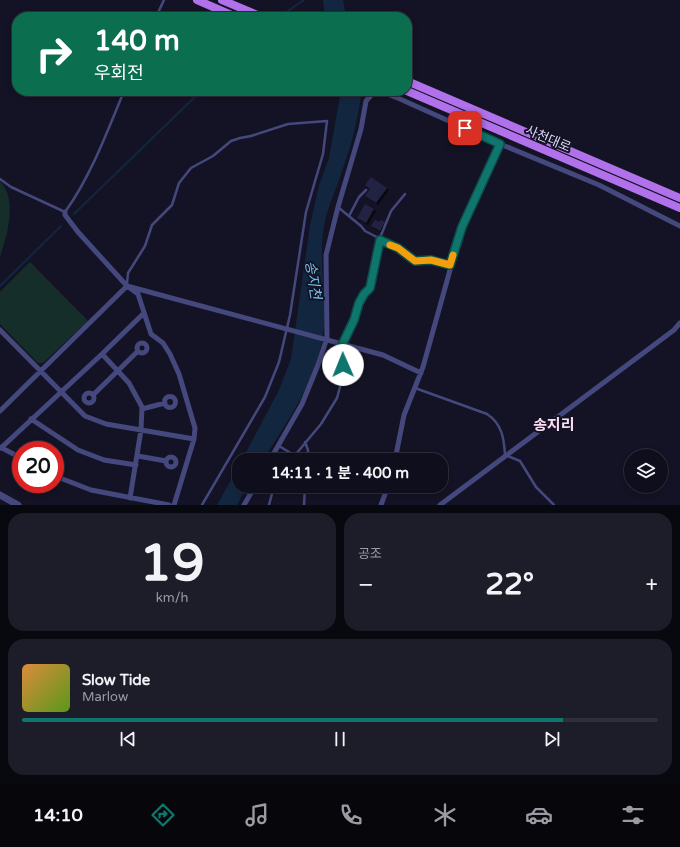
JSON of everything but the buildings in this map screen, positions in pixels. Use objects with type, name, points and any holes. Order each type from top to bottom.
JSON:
[{"type":"main road","points":[[197,0],[225,12]]},
{"type":"main road","points":[[222,0],[250,12]]},
{"type":"main road","name":"사천대로","points":[[412,83],[680,198]]},
{"type":"main road","name":"사천대로","points":[[412,93],[680,208]]},
{"type":"street","points":[[274,453],[311,385],[325,338],[326,255],[338,207],[361,129],[366,101],[370,96]]},
{"type":"street","points":[[392,96],[500,144],[599,185],[680,226]]},
{"type":"street","points":[[396,453],[404,415],[420,373],[433,332],[450,265],[462,227],[500,144]]},
{"type":"street","points":[[65,214],[71,223],[127,286],[138,294],[151,334],[163,343],[179,374],[195,428],[194,439],[174,505]]},
{"type":"street","points":[[127,286],[290,328],[384,355],[420,373]]},
{"type":"street","points":[[0,411],[127,286]]},
{"type":"street","points":[[12,453],[0,447],[102,354],[144,313]]},
{"type":"street","points":[[438,505],[674,330],[680,323]]},
{"type":"street","points":[[0,330],[85,416],[97,422],[194,439]]},
{"type":"street","points":[[93,394],[118,372],[138,351]]},
{"type":"street","points":[[102,354],[129,383],[142,410],[138,456],[130,498]]},
{"type":"street","points":[[142,410],[165,403]]},
{"type":"street","points":[[31,419],[78,450],[104,460],[136,465]]},
{"type":"street","points":[[138,456],[166,461]]},
{"type":"street","points":[[64,480],[91,490],[169,505]]},
{"type":"street","points":[[244,505],[251,493]]},
{"type":"street","points":[[381,505],[385,493]]},
{"type":"street","points":[[0,495],[18,505]]},
{"type":"lane","points":[[158,12],[164,0]]},
{"type":"lane","points":[[0,180],[65,214],[94,160],[122,96]]},
{"type":"lane","points":[[127,286],[128,273],[144,246],[152,225],[172,205],[179,183],[191,168],[206,160],[236,139],[288,124],[327,120],[323,154],[306,212],[290,328],[279,362],[265,397],[202,505]]},
{"type":"lane","points":[[349,216],[366,190]]},
{"type":"lane","points":[[296,453],[321,424],[340,392],[343,376],[343,343],[354,320],[359,303],[364,294],[370,288],[380,240],[391,211],[405,194]]},
{"type":"lane","points":[[338,207],[365,231],[398,248],[415,261],[431,260],[450,265]]},
{"type":"lane","points":[[414,388],[487,414],[494,419],[500,428],[505,455],[520,461],[536,487],[554,505]]},
{"type":"lane","points":[[305,442],[308,453]]},
{"type":"lane","points":[[279,446],[291,453]]},
{"type":"lane","points":[[269,505],[272,493]]},
{"type":"lane","points":[[304,505],[305,493]]},
{"type":"green space","points":[[0,181],[9,198],[10,208],[8,228],[0,257]]},
{"type":"green space","points":[[30,262],[88,321],[43,363],[38,363],[0,324],[0,292]]},
{"type":"water","points":[[323,0],[343,0],[345,12],[324,12]]},
{"type":"water","name":"송지천","points":[[340,96],[361,96],[350,147],[326,216],[323,230],[322,257],[324,326],[316,362],[310,380],[293,413],[268,453],[246,453],[279,390],[291,359],[310,225],[319,185],[329,158]]},
{"type":"water","points":[[232,478],[232,493],[243,493],[237,505],[217,505]]},
{"type":"waterway","points":[[286,12],[304,0]]},
{"type":"waterway","points":[[74,214],[196,96]]},
{"type":"waterway","points":[[0,286],[61,226]]},
{"type":"slow traffic","points":[[390,245],[398,248],[415,261],[431,260],[450,265],[453,255]]},
{"type":"district","name":"송지리","points":[[554,425]]},
{"type":"route","points":[[343,365],[343,343],[354,320],[356,309],[364,294],[370,288],[376,260],[377,245],[380,240],[398,248],[415,261],[431,260],[450,265],[462,227],[500,144],[465,128]]}]
